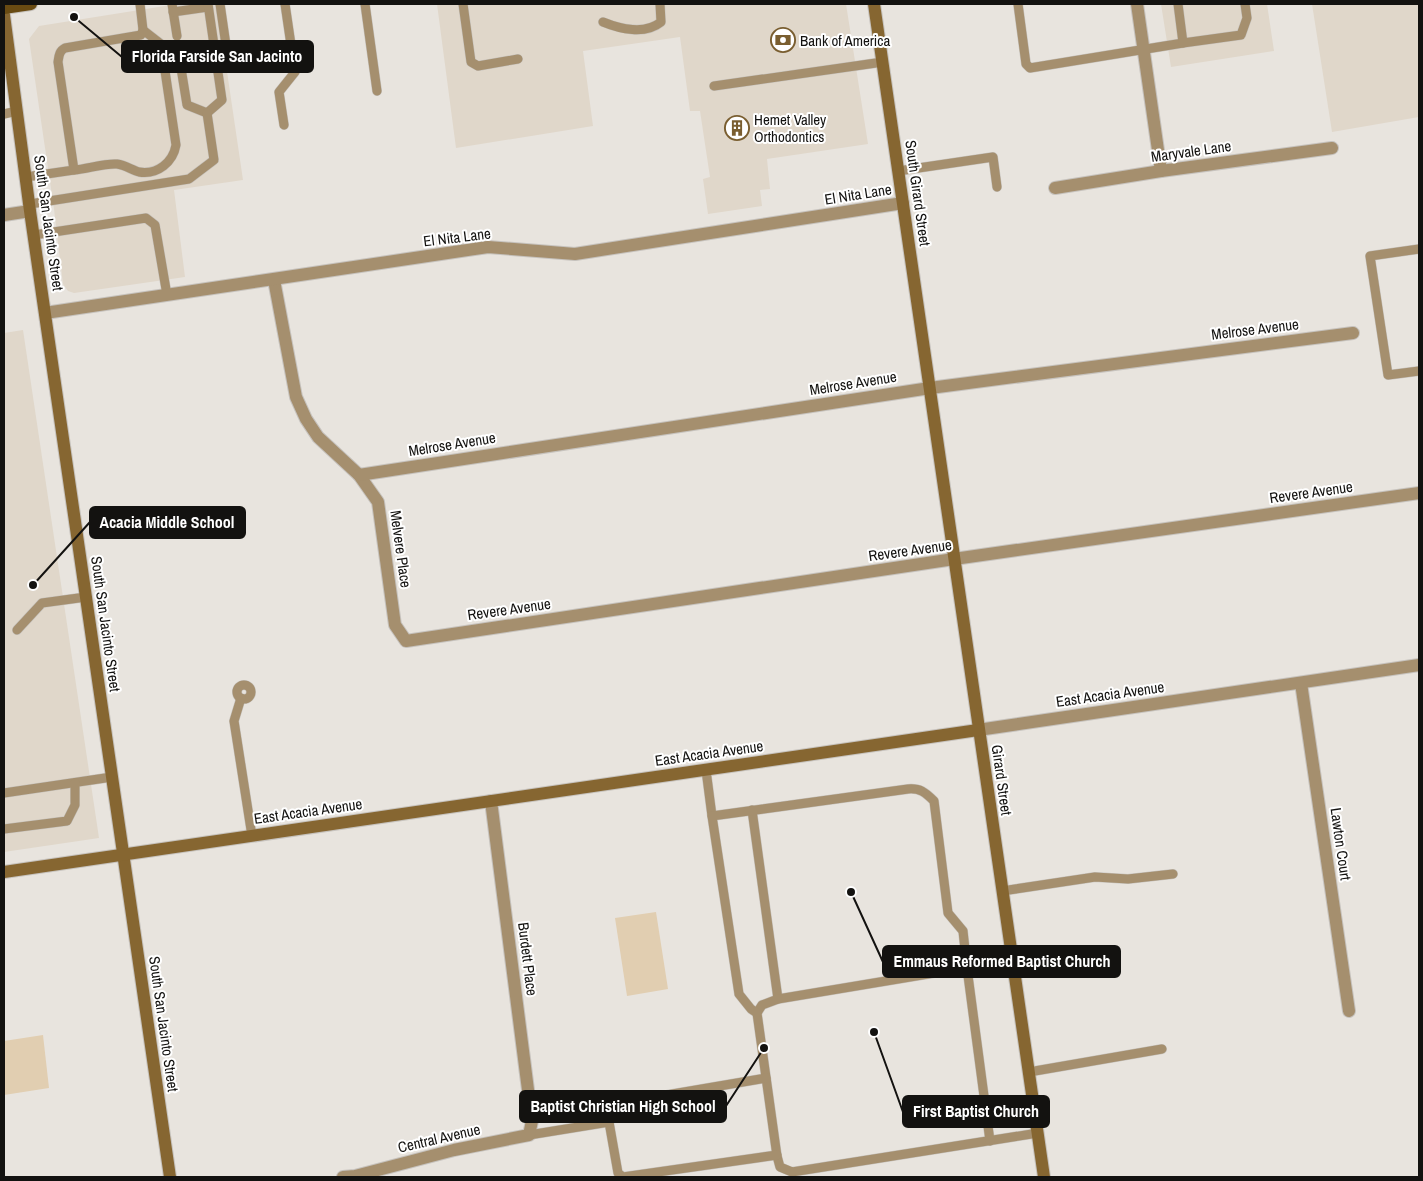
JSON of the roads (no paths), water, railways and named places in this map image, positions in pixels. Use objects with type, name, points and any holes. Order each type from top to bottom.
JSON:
[{"type":"main road","points":[[4,8],[31,4]]},
{"type":"street","name":"South Girard Street","points":[[874,4],[930,388]]},
{"type":"street","points":[[1137,4],[1161,171]]},
{"type":"street","name":"South San Jacinto Street","points":[[4,15],[45,313],[170,1177]]},
{"type":"street","name":"Maryvale Lane","points":[[1055,188],[1161,171],[1332,148]]},
{"type":"street","name":"El Nita Lane","points":[[45,313],[488,247],[575,254],[903,203]]},
{"type":"street","points":[[4,215],[30,207]]},
{"type":"street","name":"Melvere Place","points":[[274,280],[296,397],[306,419],[318,437],[359,475],[378,502],[394,625],[406,641]]},
{"type":"street","name":"Melrose Avenue","points":[[359,475],[930,388],[1353,333]]},
{"type":"street","name":"Girard Street","points":[[930,388],[1044,1177]]},
{"type":"street","name":"Revere Avenue","points":[[406,641],[1419,493]]},
{"type":"street","name":"East Acacia Avenue","points":[[4,872],[1419,665]]},
{"type":"street","name":"Lawton Court","points":[[1301,682],[1349,1011]]},
{"type":"street","name":"Burdett Place","points":[[491,801],[532,1121],[529,1136]]},
{"type":"street","name":"Central Avenue","points":[[343,1177],[355,1176],[454,1150],[529,1136]]},
{"type":"lane","points":[[74,170],[58,62],[59,54],[65,48],[141,35],[143,30],[140,4]]},
{"type":"lane","points":[[220,4],[228,59],[292,50]]},
{"type":"lane","points":[[284,126],[279,92],[295,72],[285,4]]},
{"type":"lane","points":[[365,4],[378,91]]},
{"type":"lane","points":[[463,4],[471,62],[478,66],[518,59]]},
{"type":"lane","points":[[603,22],[619,29],[655,26],[661,22],[660,4]]},
{"type":"lane","points":[[1018,4],[1026,64],[1030,68],[1241,35],[1247,18],[1245,4]]},
{"type":"lane","points":[[1178,4],[1184,44]]},
{"type":"lane","points":[[177,36],[172,8],[208,5],[222,100],[208,113]]},
{"type":"lane","points":[[26,178],[117,164],[141,172],[159,169],[170,160],[176,145],[161,44],[143,30]]},
{"type":"lane","points":[[714,86],[882,62]]},
{"type":"lane","points":[[181,68],[187,105],[208,113]]},
{"type":"lane","points":[[4,114],[17,111]]},
{"type":"lane","points":[[30,207],[190,179],[214,160],[208,113]]},
{"type":"lane","points":[[898,172],[992,157],[997,186]]},
{"type":"lane","points":[[34,235],[146,218],[155,225],[167,295]]},
{"type":"lane","points":[[1419,249],[1370,256],[1388,376],[1419,371]]},
{"type":"lane","points":[[17,630],[42,603],[86,597]]},
{"type":"lane","points":[[240,698],[234,721],[252,836]]},
{"type":"lane","points":[[706,770],[739,994],[751,1009],[757,1013]]},
{"type":"lane","points":[[4,793],[112,777]]},
{"type":"lane","points":[[4,829],[67,820],[74,804],[75,783]]},
{"type":"lane","points":[[712,816],[917,788],[925,792],[934,801],[948,913],[964,931],[967,968],[990,1141]]},
{"type":"lane","points":[[752,810],[778,999]]},
{"type":"lane","points":[[1002,891],[1095,877],[1128,879],[1172,874]]},
{"type":"lane","points":[[1012,960],[778,999],[762,1004],[757,1013],[777,1155],[780,1167],[792,1172],[1038,1133]]},
{"type":"lane","points":[[1028,1072],[1162,1049]]},
{"type":"lane","points":[[766,1078],[608,1105],[609,1122],[618,1173],[623,1177],[777,1155]]},
{"type":"lane","points":[[529,1136],[609,1122]]},
{"type":"place","name":"Florida Farside San Jacinto","points":[[74,17]]},
{"type":"place","name":"Bank of America","points":[[783,40]]},
{"type":"place","name":"Hemet Valley Orthodontics","points":[[737,128]]},
{"type":"place","name":"Acacia Middle School","points":[[33,585]]},
{"type":"place","name":"Emmaus Reformed Baptist Church","points":[[851,892]]},
{"type":"place","name":"First Baptist Church","points":[[874,1032]]},
{"type":"place","name":"Baptist Christian High School","points":[[764,1048]]}]
